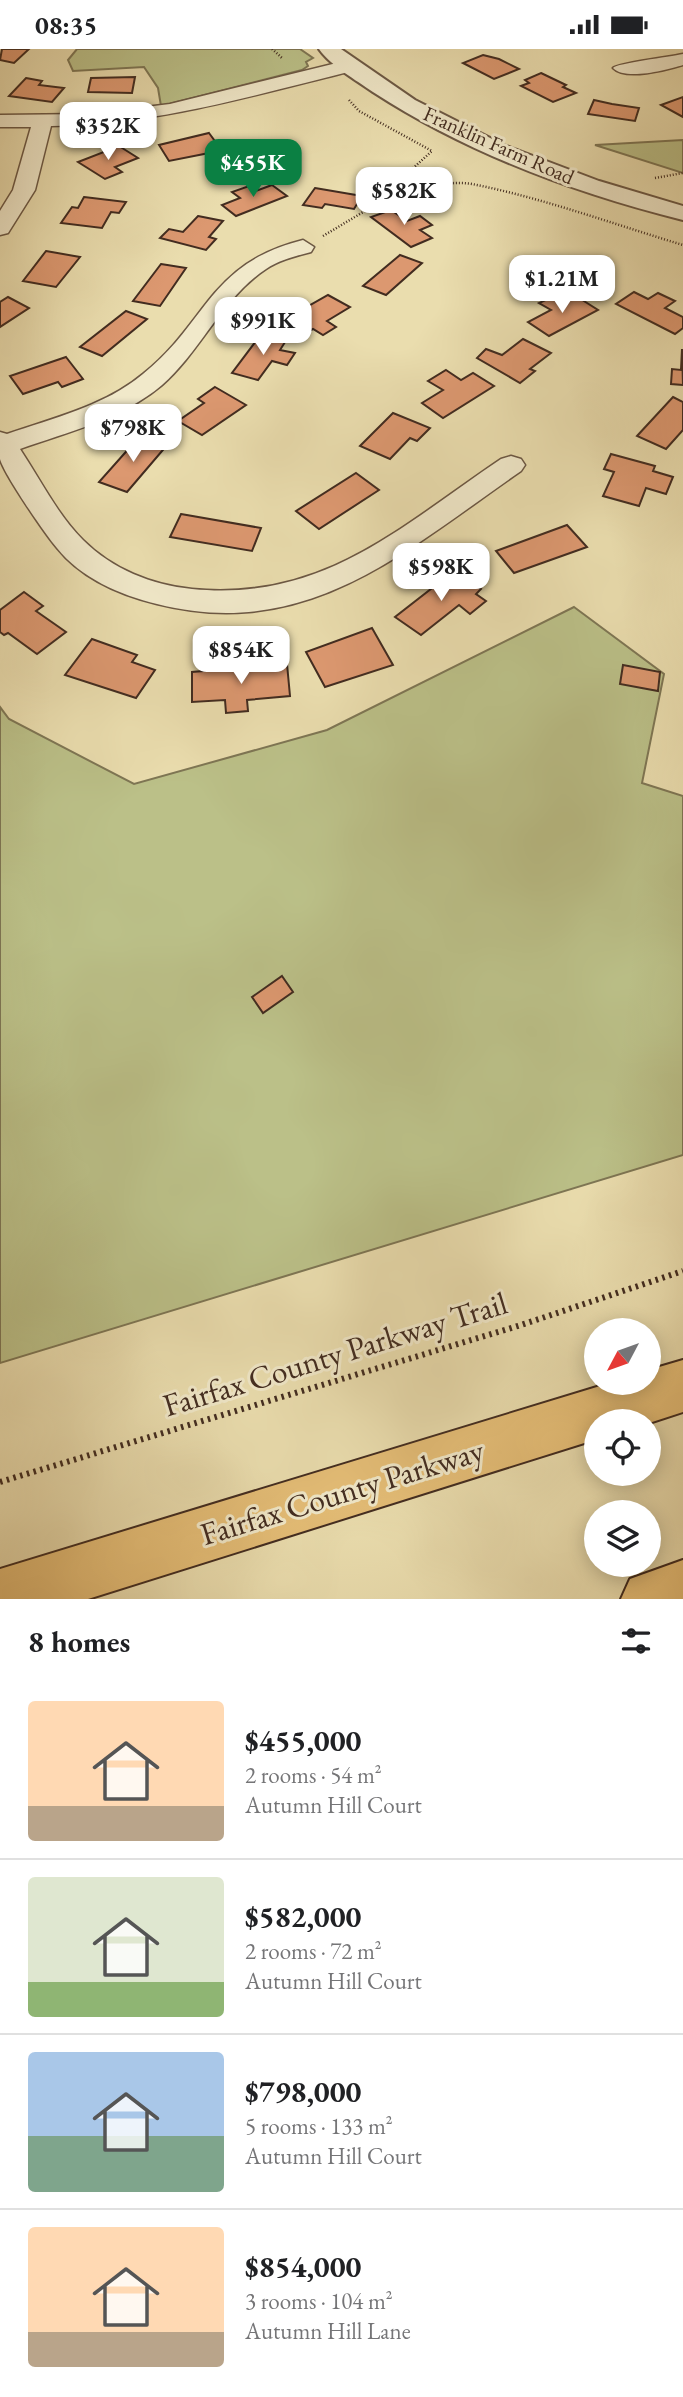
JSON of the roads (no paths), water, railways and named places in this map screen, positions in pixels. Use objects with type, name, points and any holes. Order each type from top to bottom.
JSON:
[{"type":"highway","name":"Fairfax County Parkway","points":[[0,1598],[683,1386]]},
{"type":"highway","points":[[650,1599],[683,1588]]},
{"type":"street","name":"Franklin Farm Road","points":[[330,49],[349,66],[413,107],[496,148],[553,171],[683,213]]},
{"type":"street","points":[[622,68],[660,66],[683,59]]},
{"type":"street","points":[[0,121],[89,120],[170,110],[349,66]]},
{"type":"street","points":[[0,228],[24,190],[42,122]]},
{"type":"street","points":[[303,247],[277,255],[243,276],[167,367],[149,382],[97,412],[1,443],[64,538],[84,558],[132,585],[168,596],[203,602],[239,602],[276,597],[323,586],[354,571],[511,465]]}]
